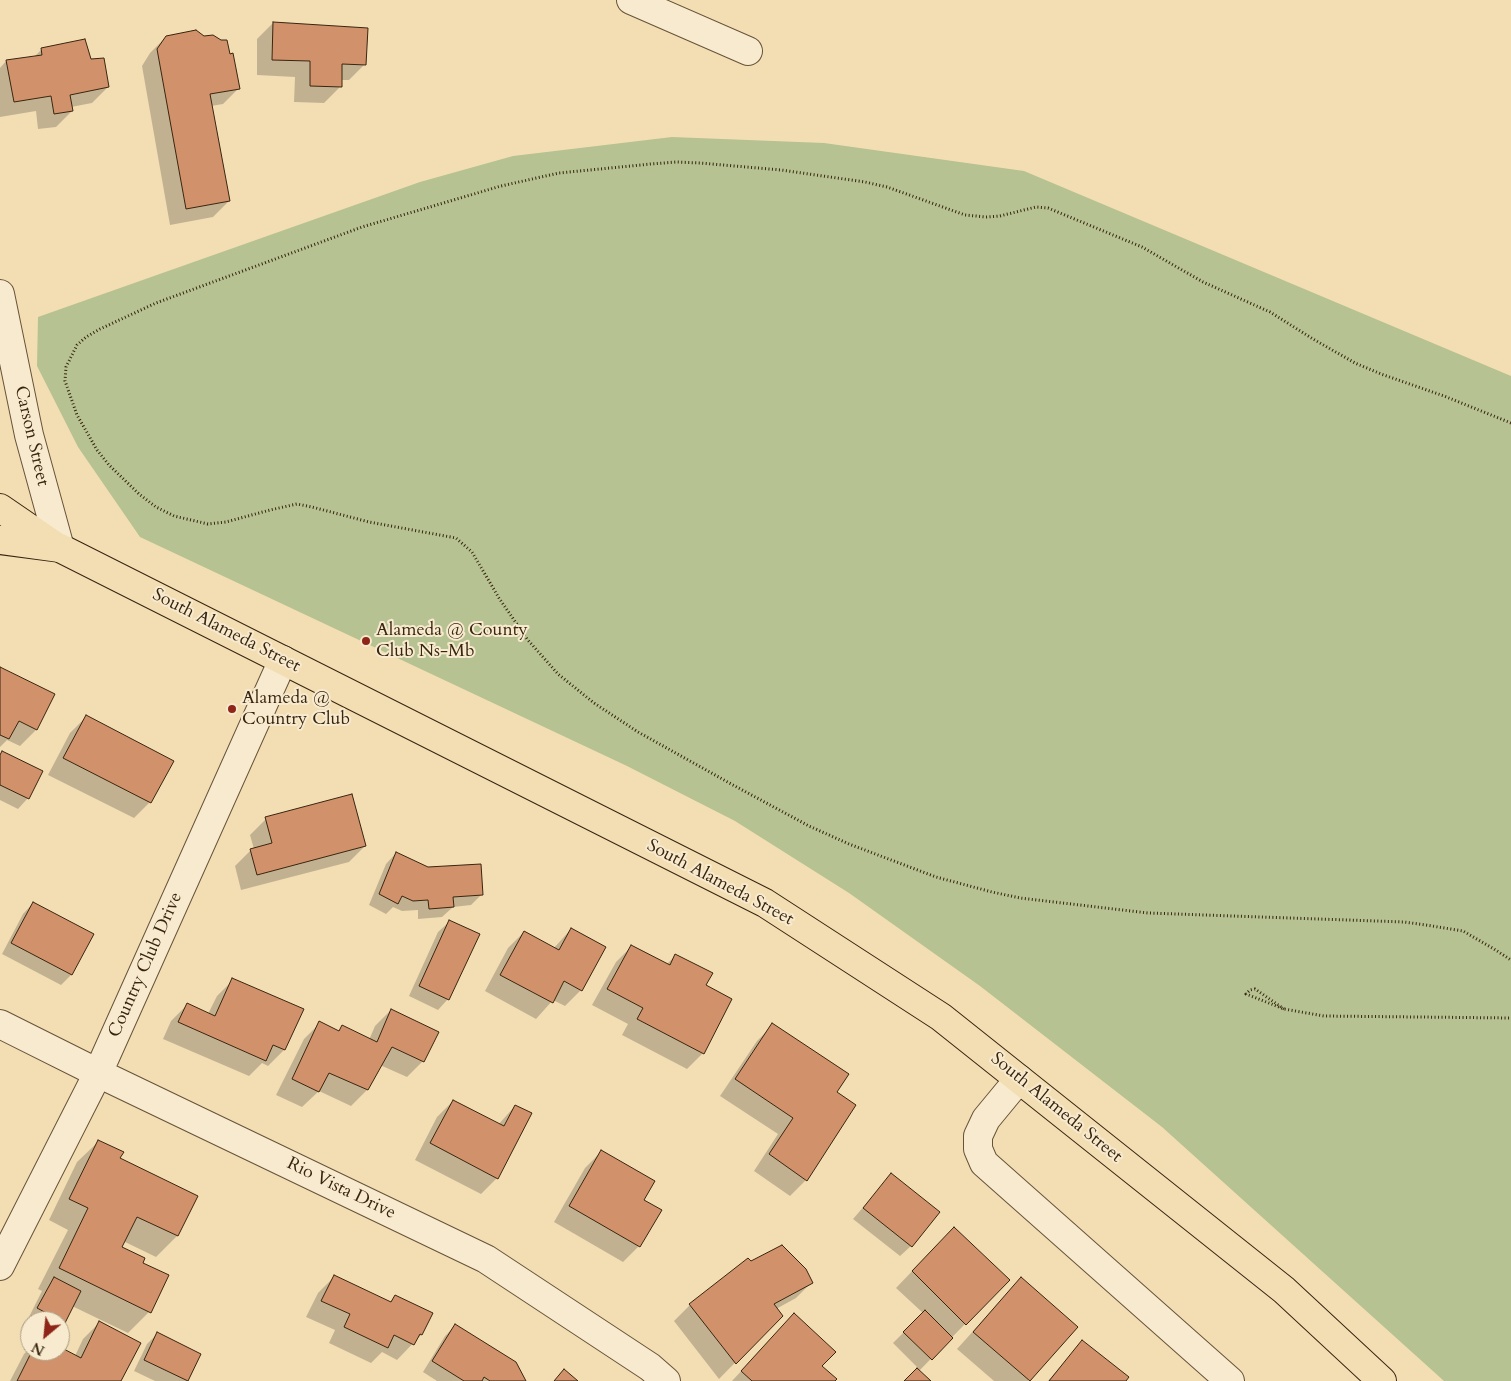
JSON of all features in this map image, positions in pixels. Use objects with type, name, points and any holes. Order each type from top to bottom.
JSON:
[{"type":"main road","points":[[0,508],[60,548]]},
{"type":"main road","name":"South Alameda Street","points":[[0,540],[60,548],[765,903],[941,1017],[1284,1290],[1382,1381]]},
{"type":"street","points":[[631,0],[748,51]]},
{"type":"street","name":"Carson Street","points":[[0,294],[29,435],[60,548]]},
{"type":"street","name":"Country Club Drive","points":[[0,1266],[98,1073],[283,660]]},
{"type":"street","name":"Rio Vista Drive","points":[[0,1024],[98,1073],[486,1258],[650,1367],[666,1381]]},
{"type":"street","points":[[1019,1079],[986,1119],[978,1136],[978,1148],[984,1163],[1230,1381]]},
{"type":"path","points":[[1511,423],[1355,363],[1270,312],[1227,291],[1203,282],[1142,247],[1048,208],[1036,207],[1000,216],[964,215],[887,187],[865,182],[781,170],[676,162],[559,173],[501,186],[362,227],[156,304],[100,329],[77,345],[68,362],[65,374],[65,381],[77,415],[97,450],[109,465],[139,494],[156,507],[174,516],[208,524],[226,522],[298,504],[312,506],[369,522],[456,538],[472,552],[526,639],[558,674],[594,704],[638,732],[741,790],[809,826],[849,844],[936,877],[1020,898],[1148,913],[1404,922],[1463,932],[1511,960]]},
{"type":"path","points":[[1284,1009],[1255,990],[1250,990],[1246,994],[1284,1009],[1324,1016],[1511,1018]]},
{"type":"green space","points":[[672,137],[824,143],[1024,171],[1511,376],[1511,1381],[1444,1381],[1162,1127],[980,986],[849,893],[735,821],[627,766],[140,537],[78,447],[37,366],[38,317],[420,182],[513,156]]},
{"type":"building","points":[[273,22],[368,28],[366,65],[342,64],[342,87],[310,86],[310,61],[272,60]]},
{"type":"building","points":[[196,30],[204,36],[213,35],[221,40],[227,40],[230,54],[233,53],[240,89],[210,94],[230,201],[186,209],[157,49],[166,36]]},
{"type":"building","points":[[85,39],[91,59],[104,58],[109,87],[70,95],[73,111],[54,114],[51,96],[14,102],[6,60],[42,55],[41,48]]},
{"type":"building","points":[[0,667],[55,694],[37,730],[19,721],[9,739],[0,735]]},
{"type":"building","points":[[86,715],[174,761],[151,803],[63,758]]},
{"type":"building","points":[[2,751],[43,771],[29,799],[0,785],[0,755]]},
{"type":"building","points":[[352,794],[366,846],[257,875],[250,849],[272,843],[265,817]]},
{"type":"building","points":[[396,852],[428,867],[481,864],[483,895],[453,897],[454,907],[429,909],[428,900],[413,901],[402,896],[398,904],[379,894]]},
{"type":"building","points":[[33,902],[94,934],[72,975],[11,943]]},
{"type":"building","points":[[449,920],[480,934],[449,1000],[419,986]]},
{"type":"building","points":[[571,928],[606,947],[582,991],[564,981],[553,1003],[500,975],[524,931],[559,950]]},
{"type":"building","points":[[631,945],[670,965],[675,954],[713,973],[706,985],[732,999],[704,1054],[637,1019],[643,1008],[607,989]]},
{"type":"building","points":[[232,978],[304,1009],[285,1050],[273,1045],[266,1061],[178,1022],[187,1003],[215,1016]]},
{"type":"building","points":[[391,1009],[439,1032],[424,1062],[392,1047],[368,1090],[329,1073],[319,1092],[292,1079],[319,1021],[339,1031],[342,1025],[377,1042]]},
{"type":"building","points":[[772,1023],[849,1074],[837,1092],[856,1105],[807,1181],[769,1154],[793,1118],[735,1079]]},
{"type":"building","points":[[453,1100],[504,1126],[515,1105],[532,1113],[498,1179],[430,1143]]},
{"type":"building","points":[[98,1140],[124,1152],[120,1158],[198,1196],[178,1236],[137,1217],[122,1247],[145,1258],[143,1263],[169,1275],[151,1313],[59,1268],[88,1208],[69,1199]]},
{"type":"building","points":[[601,1150],[655,1181],[644,1200],[662,1210],[640,1247],[569,1206]]},
{"type":"building","points":[[891,1173],[940,1212],[912,1247],[863,1208]]},
{"type":"building","points":[[954,1227],[1010,1280],[966,1325],[912,1271]]},
{"type":"building","points":[[782,1245],[806,1269],[813,1283],[774,1304],[783,1316],[736,1364],[689,1304],[748,1258],[751,1261]]},
{"type":"building","points":[[334,1275],[391,1302],[395,1295],[433,1313],[422,1335],[420,1334],[414,1345],[394,1335],[388,1348],[344,1327],[350,1314],[321,1301]]},
{"type":"building","points":[[54,1277],[81,1291],[70,1313],[70,1311],[43,1311],[37,1308]]},
{"type":"building","points":[[1021,1277],[1078,1327],[1030,1381],[973,1332]]},
{"type":"building","points":[[925,1310],[953,1338],[932,1360],[903,1332]]},
{"type":"building","points":[[794,1313],[836,1352],[822,1366],[837,1379],[835,1381],[752,1381],[741,1371]]},
{"type":"building","points":[[99,1321],[141,1343],[121,1381],[17,1381],[27,1361],[70,1361],[70,1352],[81,1358]]},
{"type":"building","points":[[455,1324],[516,1362],[526,1381],[490,1381],[484,1377],[482,1381],[464,1381],[432,1361]]},
{"type":"building","points":[[157,1332],[201,1354],[188,1381],[144,1360]]},
{"type":"building","points":[[1082,1340],[1129,1377],[1126,1381],[1049,1381]]},
{"type":"building","points":[[917,1368],[931,1381],[904,1381]]},
{"type":"building","points":[[564,1369],[578,1381],[554,1381]]},
{"type":"place","name":"Alameda @ County Club Ns-Mb","points":[[366,641]]},
{"type":"place","name":"Alameda @ Country Club","points":[[232,709]]}]
